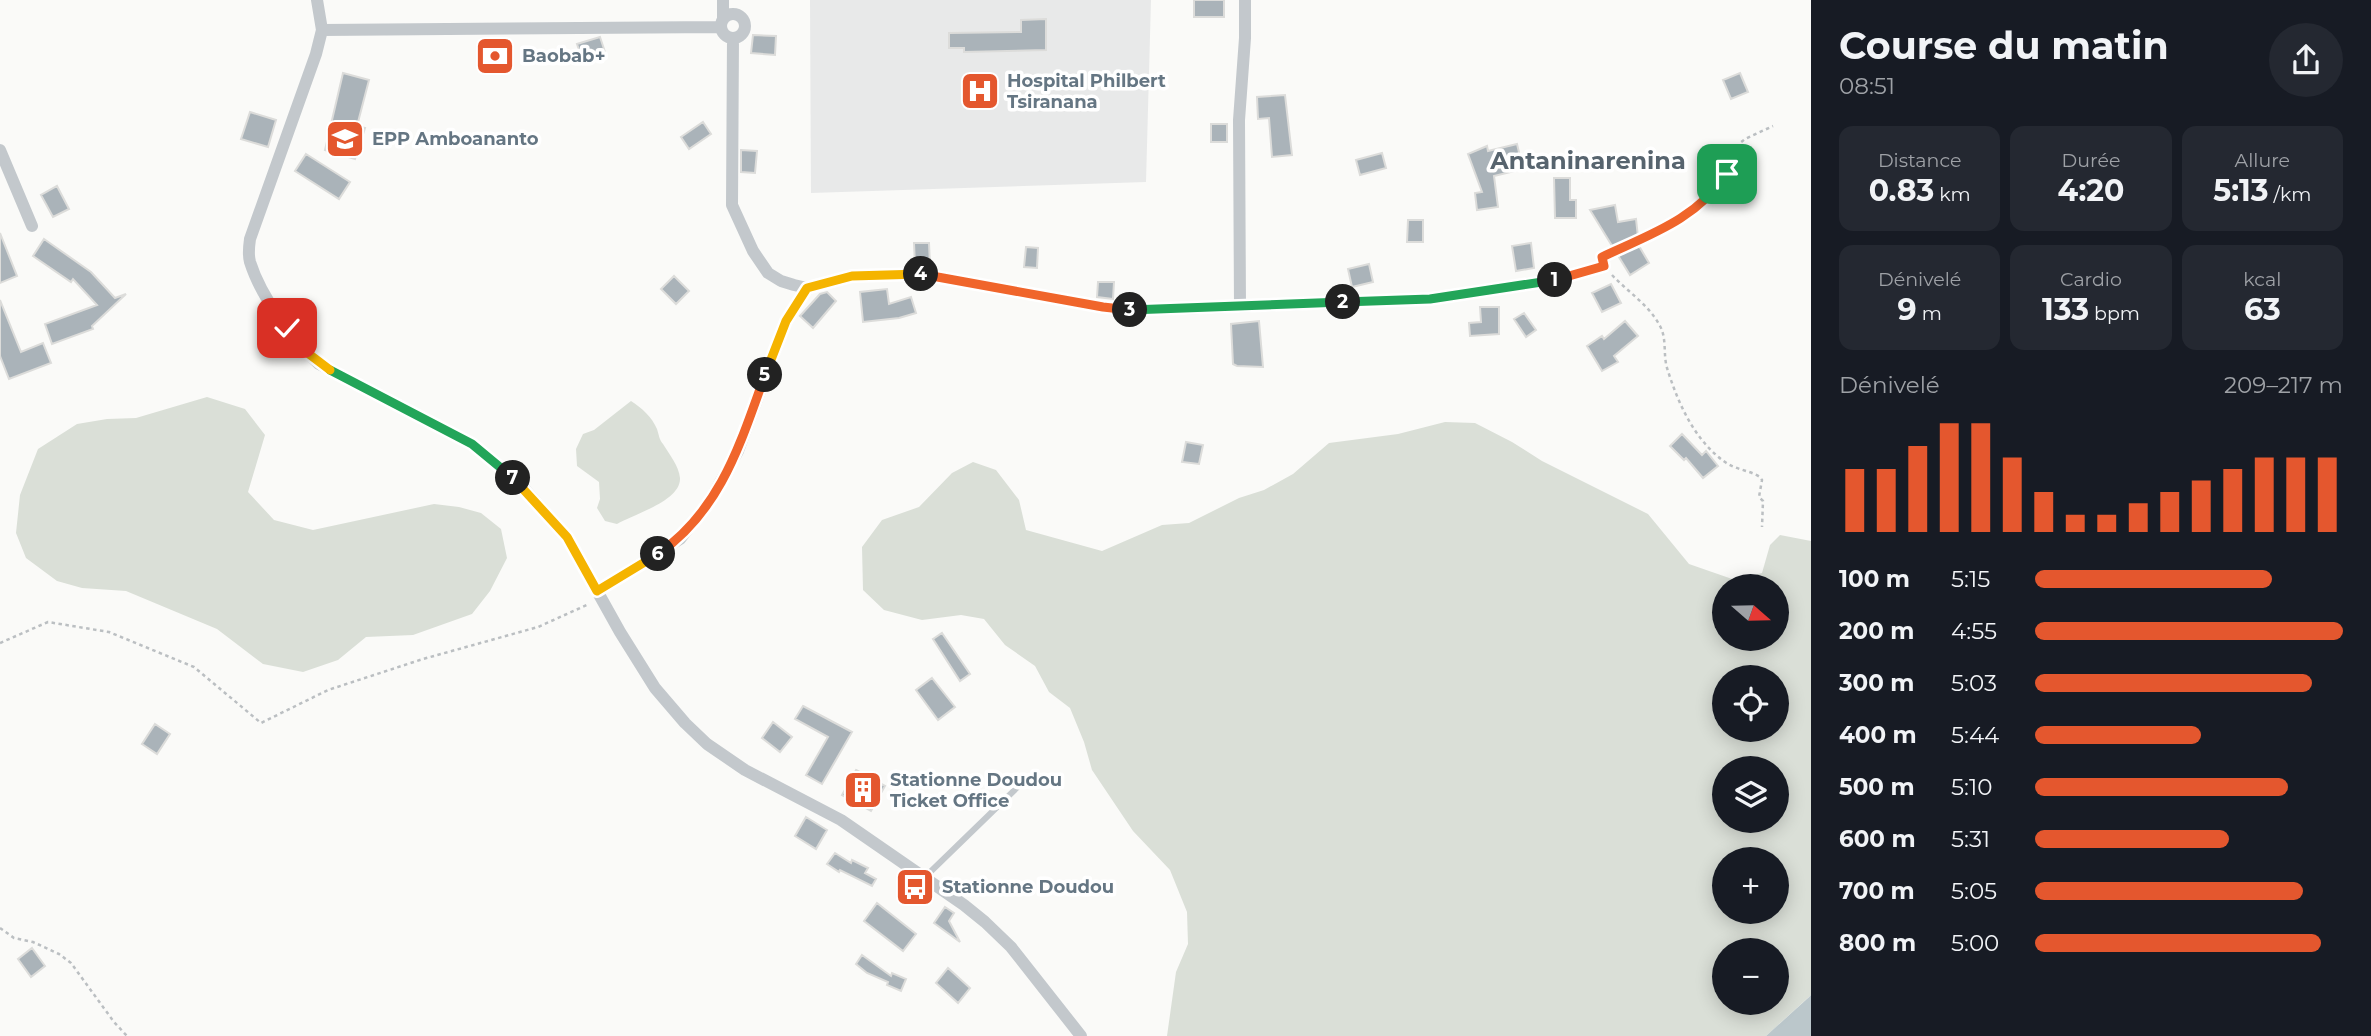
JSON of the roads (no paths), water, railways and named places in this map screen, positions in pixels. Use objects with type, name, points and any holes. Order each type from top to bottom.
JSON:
[{"type":"street","points":[[317,0],[322,30],[316,54],[250,239],[249,259],[258,280],[287,328],[319,364],[472,444],[520,484],[567,537],[656,688],[685,723],[707,744],[745,770],[851,827],[964,905],[1002,938],[1081,1036]]},
{"type":"street","points":[[722,24],[729,14],[738,14],[744,20],[745,28],[741,35],[733,38],[726,35],[722,24],[723,0]]},
{"type":"street","points":[[1240,307],[1239,120],[1245,0]]},
{"type":"street","points":[[322,30],[722,24]]},
{"type":"street","points":[[733,38],[732,205],[753,251],[768,273],[780,281],[807,288],[852,276],[923,274],[1119,310],[1430,299],[1558,279],[1604,266]]},
{"type":"street","points":[[0,150],[32,226]]},
{"type":"street","points":[[599,595],[680,539],[709,502],[738,451],[786,321],[807,288]]},
{"type":"lane","points":[[924,877],[1028,777]]},
{"type":"place","name":"Baobab+","points":[[495,56]]},
{"type":"place","name":"Hospital Philbert Tsiranana","points":[[980,91]]},
{"type":"place","name":"EPP Amboananto","points":[[345,139]]},
{"type":"place","name":"Stationne Doudou Ticket Office","points":[[863,790]]},
{"type":"place","name":"Stationne Doudou","points":[[915,887]]},
{"type":"district","name":"Antaninarenina","points":[[1588,161]]}]
